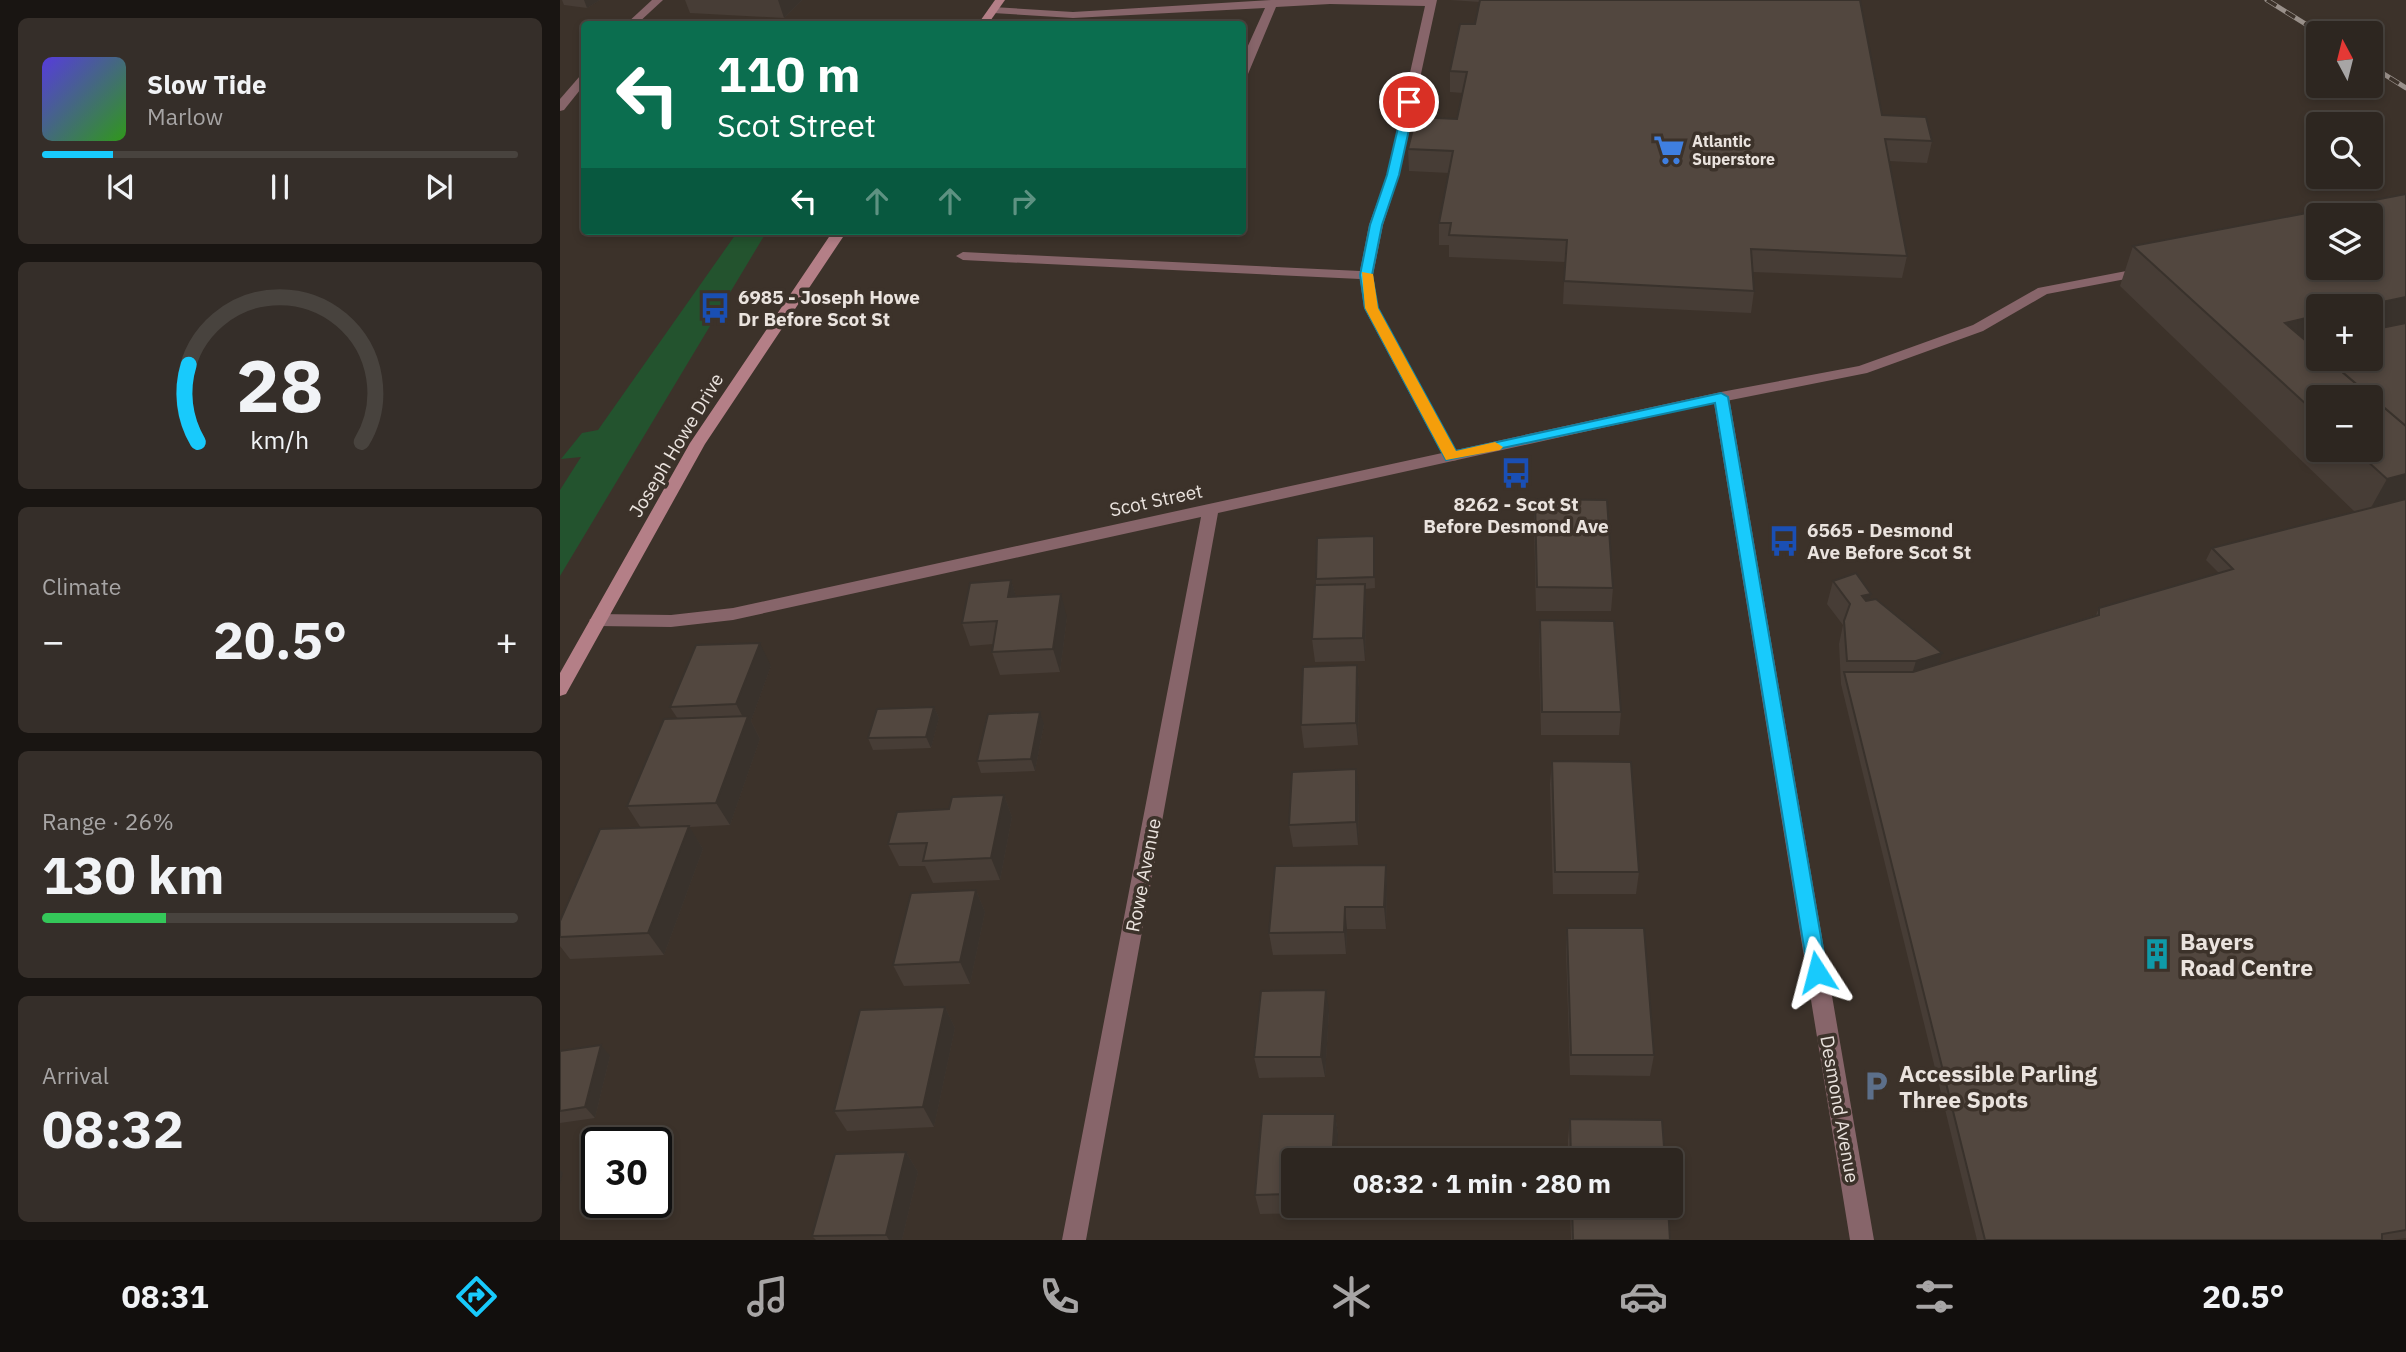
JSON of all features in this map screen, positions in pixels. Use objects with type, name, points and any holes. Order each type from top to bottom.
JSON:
[{"type":"main road","points":[[985,21],[1000,0]]},
{"type":"main road","name":"Joseph Howe Drive","points":[[560,689],[698,443],[837,235]]},
{"type":"street","points":[[634,21],[658,0]]},
{"type":"street","points":[[993,10],[1073,15],[1232,3],[1432,1],[1393,175],[1376,225],[1366,275],[1371,308],[1451,456]]},
{"type":"street","points":[[1246,65],[1272,3]]},
{"type":"street","points":[[560,107],[581,82]]},
{"type":"street","points":[[963,256],[1366,275]]},
{"type":"street","name":"Scot Street","points":[[598,620],[671,621],[733,614],[1721,397],[1862,370],[1978,328],[2043,291],[2161,268]]},
{"type":"street","name":"Desmond Avenue","points":[[1721,397],[1862,1240]]},
{"type":"street","name":"Rowe Avenue","points":[[1074,1240],[1211,509]]},
{"type":"green space","points":[[735,235],[765,235],[560,576],[560,490],[581,457],[561,459],[582,433],[598,430]]},
{"type":"building","name":"Atlantic Superstore","points":[[1480,0],[1860,0],[1882,115],[1926,117],[1932,141],[1885,139],[1907,256],[1751,249],[1754,291],[1564,281],[1567,240],[1449,235],[1451,223],[1439,223],[1453,151],[1408,149],[1416,117],[1457,119],[1467,72],[1450,71],[1460,24],[1475,24]]},
{"type":"building","points":[[2406,194],[2406,297],[2383,302],[2383,294],[2306,294],[2306,318],[2285,323],[2306,341],[2306,371],[2341,371],[2358,385],[2306,385],[2306,404],[2133,246],[2306,213],[2306,280],[2383,280],[2383,203],[2359,203]]},
{"type":"building","points":[[2406,323],[2406,426],[2383,406],[2383,385],[2358,385],[2341,371],[2383,371],[2383,328]]},
{"type":"building","points":[[2383,406],[2406,426],[2406,474],[2387,479],[2368,462],[2383,462]]},
{"type":"building","points":[[1535,499],[1607,500],[1613,588],[1537,587]]},
{"type":"building","name":"Bayers Road Centre","points":[[2406,499],[2406,1230],[2382,1234],[2382,1240],[1985,1240],[1844,672],[1913,672],[2099,615],[2099,608],[2233,569],[2212,548]]},
{"type":"building","points":[[1374,536],[1374,577],[1316,579],[1317,538]]},
{"type":"building","points":[[1856,573],[1871,594],[1862,596],[1866,601],[1876,599],[1942,653],[1916,661],[1847,661],[1844,621],[1850,604],[1833,581]]},
{"type":"building","points":[[1011,580],[1008,597],[1061,594],[1053,649],[992,652],[997,621],[962,623],[970,583]]},
{"type":"building","points":[[1365,584],[1363,638],[1312,639],[1315,585]]},
{"type":"building","points":[[1540,620],[1614,621],[1621,712],[1542,712]]},
{"type":"building","points":[[760,643],[736,704],[670,707],[696,645]]},
{"type":"building","points":[[1357,665],[1356,723],[1301,725],[1303,667]]},
{"type":"building","points":[[934,707],[926,737],[868,738],[877,709]]},
{"type":"building","points":[[1040,712],[1031,759],[977,761],[988,714]]},
{"type":"building","points":[[748,716],[716,803],[627,806],[664,719]]},
{"type":"building","points":[[1552,761],[1631,762],[1639,872],[1555,872]]},
{"type":"building","points":[[1356,769],[1356,822],[1289,825],[1292,772]]},
{"type":"building","points":[[1004,795],[991,858],[923,861],[927,843],[888,844],[897,812],[949,809],[952,797]]},
{"type":"building","points":[[689,826],[648,933],[560,937],[560,921],[600,829]]},
{"type":"building","points":[[1386,865],[1384,907],[1345,907],[1344,932],[1269,933],[1275,866]]},
{"type":"building","points":[[976,890],[960,962],[893,965],[911,893]]},
{"type":"building","points":[[1567,928],[1644,928],[1654,1055],[1571,1055]]},
{"type":"building","points":[[1326,990],[1321,1057],[1254,1057],[1261,991]]},
{"type":"building","points":[[945,1007],[923,1107],[834,1111],[860,1010]]},
{"type":"building","points":[[601,1045],[585,1107],[560,1111],[560,1051]]},
{"type":"building","points":[[1262,1114],[1335,1114],[1333,1148],[1281,1148],[1281,1194],[1255,1195]]},
{"type":"building","points":[[1570,1119],[1662,1120],[1664,1148],[1571,1148]]},
{"type":"building","points":[[906,1152],[886,1235],[812,1236],[835,1154]]},
{"type":"building","points":[[1572,1218],[1669,1218],[1670,1240],[1573,1240]]},
{"type":"railway","points":[[2267,0],[2306,24]]},
{"type":"railway","points":[[2384,74],[2406,88]]},
{"type":"slow traffic","points":[[1366,274],[1371,308],[1451,456],[1495,447]]},
{"type":"place","name":"Atlantic Superstore","points":[[1669,150]]},
{"type":"place","name":"6985 - Joseph Howe Dr Before Scot St","points":[[715,308]]},
{"type":"place","name":"8262 - Scot St Before Desmond Ave","points":[[1516,473]]},
{"type":"place","name":"6565 - Desmond Ave Before Scot St","points":[[1784,541]]},
{"type":"place","name":"Bayers Road Centre","points":[[2157,954]]},
{"type":"place","name":"Accessible Parling Three Spots","points":[[1876,1086]]},
{"type":"route","points":[[1409,102],[1393,175],[1376,225],[1366,275],[1371,308],[1451,456],[1721,397],[1817,972]]}]
